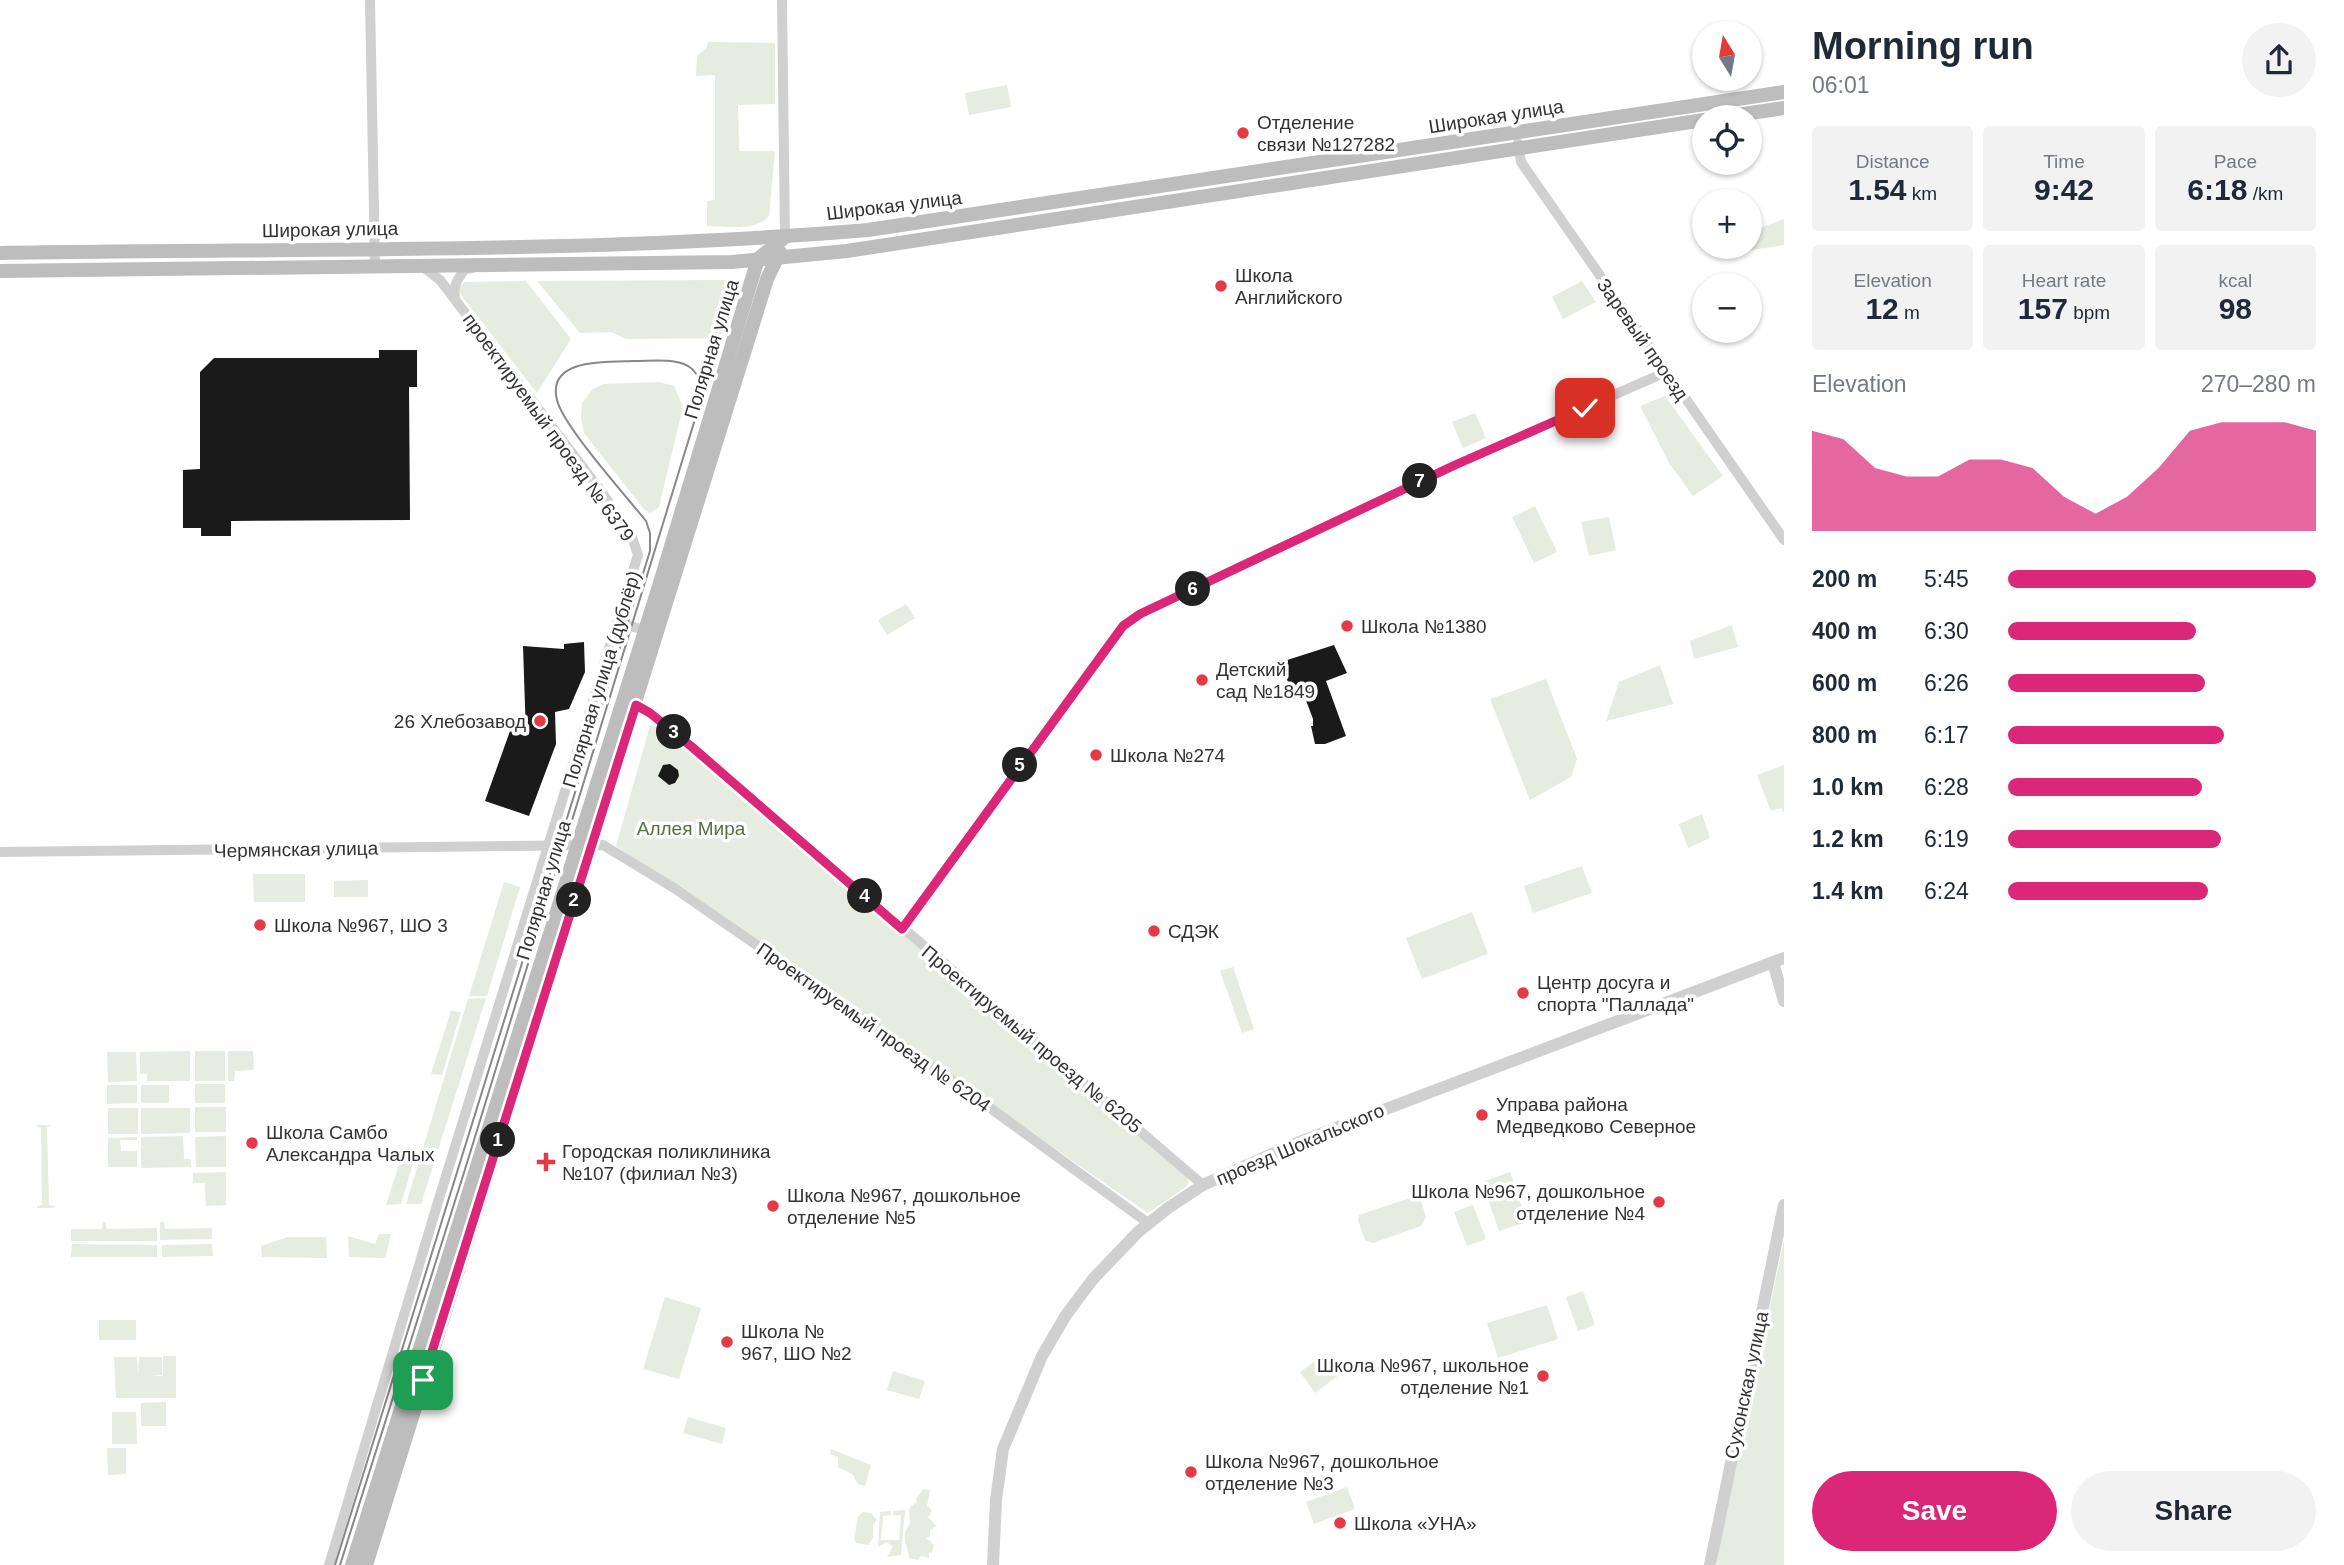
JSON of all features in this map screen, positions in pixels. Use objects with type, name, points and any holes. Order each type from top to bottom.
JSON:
[{"type":"main road","name":"Широкая улица","points":[[0,253],[375,248],[785,237],[868,230],[1784,92]]},
{"type":"main road","points":[[1762,111],[1784,108]]},
{"type":"main road","name":"Широкая улица","points":[[0,271],[732,262],[847,251],[1692,122]]},
{"type":"main road","name":"Полярная улица","points":[[352,1565],[585,844],[636,705],[767,279],[785,237]]},
{"type":"main road","name":"Полярная улица","points":[[366,1565],[467,1238],[585,844],[645,631],[758,259],[785,237]]},
{"type":"street","points":[[370,0],[375,266]]},
{"type":"street","name":"Полярная улица","points":[[782,0],[785,237]]},
{"type":"street","name":"Заревый проезд","points":[[1517,132],[1521,162],[1784,540]]},
{"type":"street","points":[[1278,169],[1271,178],[1275,184],[1281,185]]},
{"type":"street","points":[[1229,177],[1235,178],[1238,184],[1237,190],[1231,193]]},
{"type":"street","name":"проектируемый проезд № 6379","points":[[422,266],[440,280],[601,491],[632,537],[638,555]]},
{"type":"street","name":"проектируемый проезд № 6379","points":[[455,300],[453,288],[465,269],[490,266]]},
{"type":"street","points":[[902,929],[1123,626],[1140,614],[1390,496],[1666,372]]},
{"type":"street","name":"Полярная улица (дублёр)","points":[[329,1565],[638,555]]},
{"type":"street","points":[[619,623],[645,631]]},
{"type":"street","name":"Проектируемый проезд № 6205","points":[[636,705],[692,747],[1203,1185]]},
{"type":"street","name":"Чермянская улица","points":[[0,852],[585,844]]},
{"type":"street","name":"Проектируемый проезд № 6204","points":[[585,844],[610,847],[674,888],[949,1078],[1148,1223]]},
{"type":"street","points":[[1778,960],[1784,1001]]},
{"type":"street","name":"проезд Шокальского","points":[[993,1565],[1000,1464],[1007,1436],[1023,1396],[1042,1356],[1082,1294],[1116,1254],[1148,1223],[1203,1185],[1242,1166],[1329,1130],[1778,960]]},
{"type":"street","name":"Сухонская улица","points":[[1710,1565],[1784,1205]]},
{"type":"green space","points":[[708,42],[775,43],[775,104],[738,105],[739,151],[775,151],[769,216],[749,226],[707,226],[707,201],[715,200],[715,75],[696,76],[697,56],[707,47]]},
{"type":"green space","points":[[1007,85],[1011,107],[969,115],[965,93]]},
{"type":"green space","points":[[1784,219],[1784,245],[1762,248],[1762,227]]},
{"type":"green space","points":[[731,280],[729,318],[719,338],[626,339],[611,332],[580,333],[537,281]]},
{"type":"green space","points":[[526,281],[571,339],[537,393],[461,295],[459,288],[464,282]]},
{"type":"green space","points":[[1582,281],[1596,302],[1563,319],[1552,297]]},
{"type":"green space","points":[[659,382],[674,386],[683,407],[659,507],[650,513],[584,433],[582,403],[593,389],[604,384]]},
{"type":"green space","points":[[1665,396],[1723,476],[1693,496],[1669,463],[1640,406]]},
{"type":"green space","points":[[1475,413],[1486,438],[1463,448],[1452,422]]},
{"type":"green space","points":[[1535,506],[1557,552],[1534,563],[1512,517]]},
{"type":"green space","points":[[1609,517],[1616,550],[1589,556],[1581,522]]},
{"type":"green space","points":[[906,604],[915,618],[887,635],[878,620]]},
{"type":"green space","points":[[1732,625],[1738,647],[1694,659],[1690,641]]},
{"type":"green space","points":[[1660,665],[1673,704],[1606,721],[1619,682]]},
{"type":"green space","points":[[1546,679],[1577,759],[1571,777],[1530,800],[1490,699]]},
{"type":"green space","name":"Аллея Мира","points":[[657,723],[1187,1177],[1189,1182],[1186,1187],[1148,1213],[616,846],[650,726]]},
{"type":"green space","points":[[1784,765],[1784,813],[1781,808],[1771,811],[1757,775]]},
{"type":"green space","points":[[1702,814],[1710,838],[1688,848],[1679,824]]},
{"type":"green space","points":[[1582,866],[1592,893],[1533,913],[1524,886]]},
{"type":"green space","points":[[253,874],[305,874],[305,902],[254,902]]},
{"type":"green space","points":[[368,880],[368,897],[334,897],[334,881]]},
{"type":"green space","points":[[504,882],[520,887],[487,996],[469,996]]},
{"type":"green space","points":[[1472,912],[1488,954],[1422,979],[1406,938]]},
{"type":"green space","points":[[1233,967],[1254,1029],[1242,1033],[1220,971]]},
{"type":"green space","points":[[486,998],[421,1204],[406,1204],[468,999]]},
{"type":"green space","points":[[451,1011],[461,1012],[442,1075],[431,1074]]},
{"type":"green space","points":[[190,1051],[190,1081],[147,1081],[147,1074],[140,1074],[140,1052]]},
{"type":"green space","points":[[195,1051],[225,1051],[225,1081],[195,1081]]},
{"type":"green space","points":[[228,1051],[253,1051],[254,1070],[235,1071],[234,1081],[228,1081]]},
{"type":"green space","points":[[107,1052],[136,1052],[137,1081],[108,1082]]},
{"type":"green space","points":[[195,1084],[225,1084],[225,1103],[195,1103]]},
{"type":"green space","points":[[107,1085],[137,1085],[137,1103],[107,1104]]},
{"type":"green space","points":[[141,1085],[169,1085],[169,1103],[141,1103]]},
{"type":"green space","points":[[195,1107],[226,1107],[226,1132],[195,1132]]},
{"type":"green space","points":[[108,1108],[138,1108],[138,1134],[108,1134]]},
{"type":"green space","points":[[141,1108],[190,1108],[190,1133],[141,1134]]},
{"type":"green space","points":[[35,1125],[52,1125],[47,1127],[49,1205],[54,1208],[37,1208],[42,1205],[41,1128]]},
{"type":"green space","points":[[183,1136],[184,1159],[191,1159],[191,1167],[141,1168],[141,1137]]},
{"type":"green space","points":[[226,1136],[226,1167],[196,1167],[195,1137]]},
{"type":"green space","points":[[137,1137],[137,1140],[120,1140],[121,1151],[137,1151],[137,1167],[108,1167],[108,1138]]},
{"type":"green space","points":[[400,1161],[414,1161],[401,1204],[386,1205]]},
{"type":"green space","points":[[226,1172],[226,1205],[206,1206],[205,1183],[193,1183],[193,1173]]},
{"type":"green space","points":[[1510,1172],[1527,1222],[1499,1231],[1482,1182]]},
{"type":"green space","points":[[1416,1196],[1420,1198],[1426,1217],[1421,1226],[1373,1243],[1365,1240],[1358,1220],[1359,1215]]},
{"type":"green space","points":[[1473,1205],[1486,1239],[1467,1246],[1454,1212]]},
{"type":"green space","points":[[103,1222],[106,1222],[106,1229],[157,1228],[157,1241],[71,1241],[71,1229],[102,1229]]},
{"type":"green space","points":[[160,1222],[164,1222],[165,1229],[212,1228],[212,1239],[160,1240]]},
{"type":"green space","points":[[379,1234],[391,1234],[385,1258],[349,1257],[348,1236],[375,1244]]},
{"type":"green space","points":[[288,1237],[326,1237],[327,1258],[262,1257],[261,1246]]},
{"type":"green space","points":[[1784,1240],[1784,1565],[1717,1565],[1720,1542]]},
{"type":"green space","points":[[72,1244],[157,1245],[157,1257],[71,1257]]},
{"type":"green space","points":[[212,1244],[213,1256],[162,1257],[162,1245]]},
{"type":"green space","points":[[1583,1291],[1595,1325],[1578,1331],[1566,1297]]},
{"type":"green space","points":[[665,1297],[701,1308],[679,1379],[643,1369]]},
{"type":"green space","points":[[1547,1305],[1558,1339],[1498,1358],[1487,1323]]},
{"type":"green space","points":[[99,1320],[136,1320],[136,1340],[99,1340]]},
{"type":"green space","points":[[1325,1354],[1340,1374],[1315,1393],[1300,1372]]},
{"type":"green space","points":[[163,1356],[176,1356],[176,1398],[116,1398],[114,1357],[137,1357],[138,1376],[139,1357],[162,1357],[162,1375],[147,1376],[163,1376]]},
{"type":"green space","points":[[893,1371],[925,1381],[919,1399],[887,1390]]},
{"type":"green space","points":[[166,1402],[166,1426],[141,1426],[141,1403]]},
{"type":"green space","points":[[112,1412],[136,1412],[137,1444],[112,1444]]},
{"type":"green space","points":[[688,1417],[726,1428],[722,1444],[683,1433]]},
{"type":"green space","points":[[107,1448],[126,1448],[126,1474],[108,1475]]},
{"type":"green space","points":[[831,1449],[871,1465],[865,1486],[858,1484],[852,1474],[838,1467],[838,1457],[830,1454]]},
{"type":"green space","points":[[1347,1487],[1355,1509],[1314,1524],[1306,1502]]},
{"type":"green space","points":[[923,1489],[930,1490],[927,1506],[932,1510],[928,1517],[936,1526],[930,1530],[930,1537],[926,1538],[934,1545],[929,1558],[921,1556],[918,1560],[909,1558],[905,1534],[910,1524],[909,1508],[917,1502],[916,1499]]},
{"type":"green space","points":[[905,1510],[901,1555],[887,1557],[893,1547],[887,1542],[878,1547],[880,1512],[891,1511],[891,1515],[883,1516],[881,1540],[899,1540],[901,1515],[893,1515],[893,1511]]},
{"type":"green space","points":[[863,1512],[871,1513],[877,1520],[873,1525],[873,1538],[868,1545],[856,1543],[854,1539],[858,1517]]},
{"type":"building","points":[[379,350],[417,350],[417,387],[409,387],[410,520],[231,521],[231,536],[201,536],[201,528],[183,528],[183,470],[200,469],[200,372],[214,358],[379,358]]},
{"type":"building","name":"26 Хлебозавод","points":[[584,642],[585,672],[569,709],[555,712],[556,744],[529,816],[485,801],[510,731],[526,736],[523,646],[564,649],[564,644]]},
{"type":"building","points":[[1334,645],[1347,673],[1326,681],[1346,736],[1325,744],[1315,744],[1311,726],[1313,719],[1304,695],[1300,688],[1291,691],[1281,662]]},
{"type":"building","points":[[670,764],[678,770],[679,776],[675,783],[669,785],[658,776],[663,765]]},
{"type":"tram line","points":[[335,1565],[650,551],[650,533],[646,521],[571,426],[557,400],[556,386],[561,376],[570,369],[596,362],[655,360],[682,363],[697,375],[703,393],[467,1163],[340,1565]]},
{"type":"place","name":"Отделение связи №127282","points":[[1243,133]]},
{"type":"place","name":"Школа Английского","points":[[1221,286]]},
{"type":"place","name":"Школа №1380","points":[[1347,626]]},
{"type":"place","name":"Детский сад №1849","points":[[1202,680]]},
{"type":"place","name":"26 Хлебозавод","points":[[540,721]]},
{"type":"place","name":"Школа №274","points":[[1096,755]]},
{"type":"place","name":"Школа №967, ШО 3","points":[[260,925]]},
{"type":"place","name":"СДЭК","points":[[1154,931]]},
{"type":"place","name":"Центр досуга и спорта \"Паллада\"","points":[[1523,993]]},
{"type":"place","name":"Управа района Медведково Северное","points":[[1482,1115]]},
{"type":"place","name":"Школа Самбо Александра Чалых","points":[[252,1143]]},
{"type":"place","name":"Городская поликлиника №107 (филиал №3)","points":[[546,1162]]},
{"type":"place","name":"Школа №967, дошкольное отделение №4","points":[[1659,1202]]},
{"type":"place","name":"Школа №967, дошкольное отделение №5","points":[[773,1206]]},
{"type":"place","name":"Школа № 967, ШО №2","points":[[727,1342]]},
{"type":"place","name":"Школа №967, школьное отделение №1","points":[[1543,1376]]},
{"type":"place","name":"Школа №967, дошкольное отделение №3","points":[[1191,1472]]},
{"type":"place","name":"Школа «УНА»","points":[[1340,1523]]},
{"type":"route","points":[[423,1380],[636,705],[692,747],[902,929],[1123,626],[1140,614],[1278,548],[1585,408]]}]
